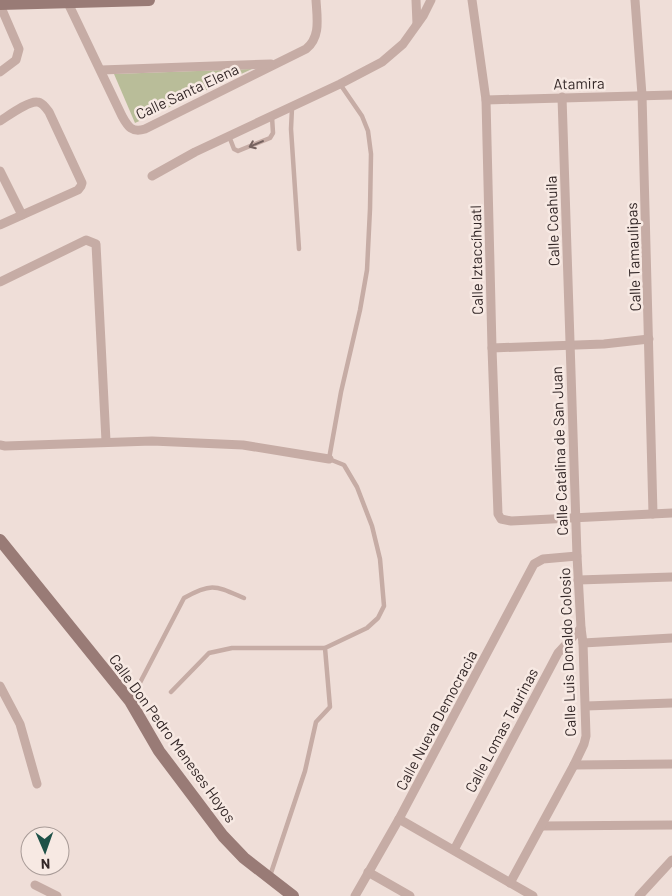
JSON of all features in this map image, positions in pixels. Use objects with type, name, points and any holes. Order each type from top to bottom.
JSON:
[{"type":"street","points":[[0,72],[16,60],[19,50],[0,5],[149,0]]},
{"type":"street","name":"Calle Santa Elena","points":[[68,3],[102,70],[122,116],[131,129],[136,131],[145,129],[306,49],[316,39],[316,0]]},
{"type":"street","points":[[416,0],[417,24]]},
{"type":"street","points":[[152,176],[195,152],[340,84],[382,62],[403,44],[431,0]]},
{"type":"street","name":"Calle Iztaccíhuatl","points":[[472,0],[486,100],[498,514],[501,519],[511,521],[576,517]]},
{"type":"street","name":"Calle Tamaulipas","points":[[635,0],[642,95],[653,514]]},
{"type":"street","points":[[102,70],[276,64]]},
{"type":"street","name":"Atamira","points":[[486,100],[672,95]]},
{"type":"street","name":"Calle Coahuila","points":[[562,97],[569,345]]},
{"type":"street","points":[[0,120],[26,105],[38,101],[42,104],[49,112],[82,183],[78,190],[0,226]]},
{"type":"street","points":[[0,171],[22,216]]},
{"type":"street","points":[[0,282],[86,240],[96,244],[106,441]]},
{"type":"street","points":[[492,348],[604,344],[649,339]]},
{"type":"street","name":"Calle Catalina de San Juan","points":[[569,345],[577,556]]},
{"type":"street","points":[[0,444],[5,446],[106,441],[152,441],[244,445],[330,460]]},
{"type":"street","points":[[576,517],[672,513]]},
{"type":"street","name":"Calle Don Pedro Meneses Hoyos","points":[[0,540],[130,702],[159,751],[223,836],[244,858],[293,896]]},
{"type":"street","name":"Calle Luis Donaldo Colosio","points":[[510,883],[574,765],[586,736],[583,643],[580,628],[577,556],[543,559]]},
{"type":"street","name":"Calle Nueva Democracia","points":[[355,896],[400,819],[530,570],[538,561],[543,559]]},
{"type":"street","points":[[578,580],[672,577]]},
{"type":"street","name":"Calle Lomas Taurinas","points":[[454,850],[558,653],[580,628]]},
{"type":"street","points":[[583,643],[672,638]]},
{"type":"street","points":[[0,686],[20,724],[37,784]]},
{"type":"street","points":[[586,706],[672,703]]},
{"type":"street","points":[[574,765],[672,764]]},
{"type":"street","points":[[400,819],[533,896]]},
{"type":"street","points":[[542,826],[672,824]]},
{"type":"street","points":[[639,896],[672,860]]},
{"type":"street","points":[[368,872],[410,896]]},
{"type":"street","points":[[35,885],[57,896]]},
{"type":"lane","points":[[171,692],[209,653],[232,648],[325,648],[367,628],[378,618],[384,606],[380,559],[372,526],[357,486],[344,466],[330,460],[341,392],[367,270],[370,209],[371,154],[368,131],[362,116],[340,84]]},
{"type":"lane","points":[[292,106],[291,129],[299,249]]},
{"type":"lane","points":[[228,136],[234,149],[238,151],[270,138],[273,133],[271,115]]},
{"type":"lane","points":[[130,702],[184,598],[200,589],[218,587],[244,598]]},
{"type":"lane","points":[[270,877],[305,771],[316,722],[330,707],[325,648]]},
{"type":"green space","points":[[252,69],[135,123],[114,74]]}]
